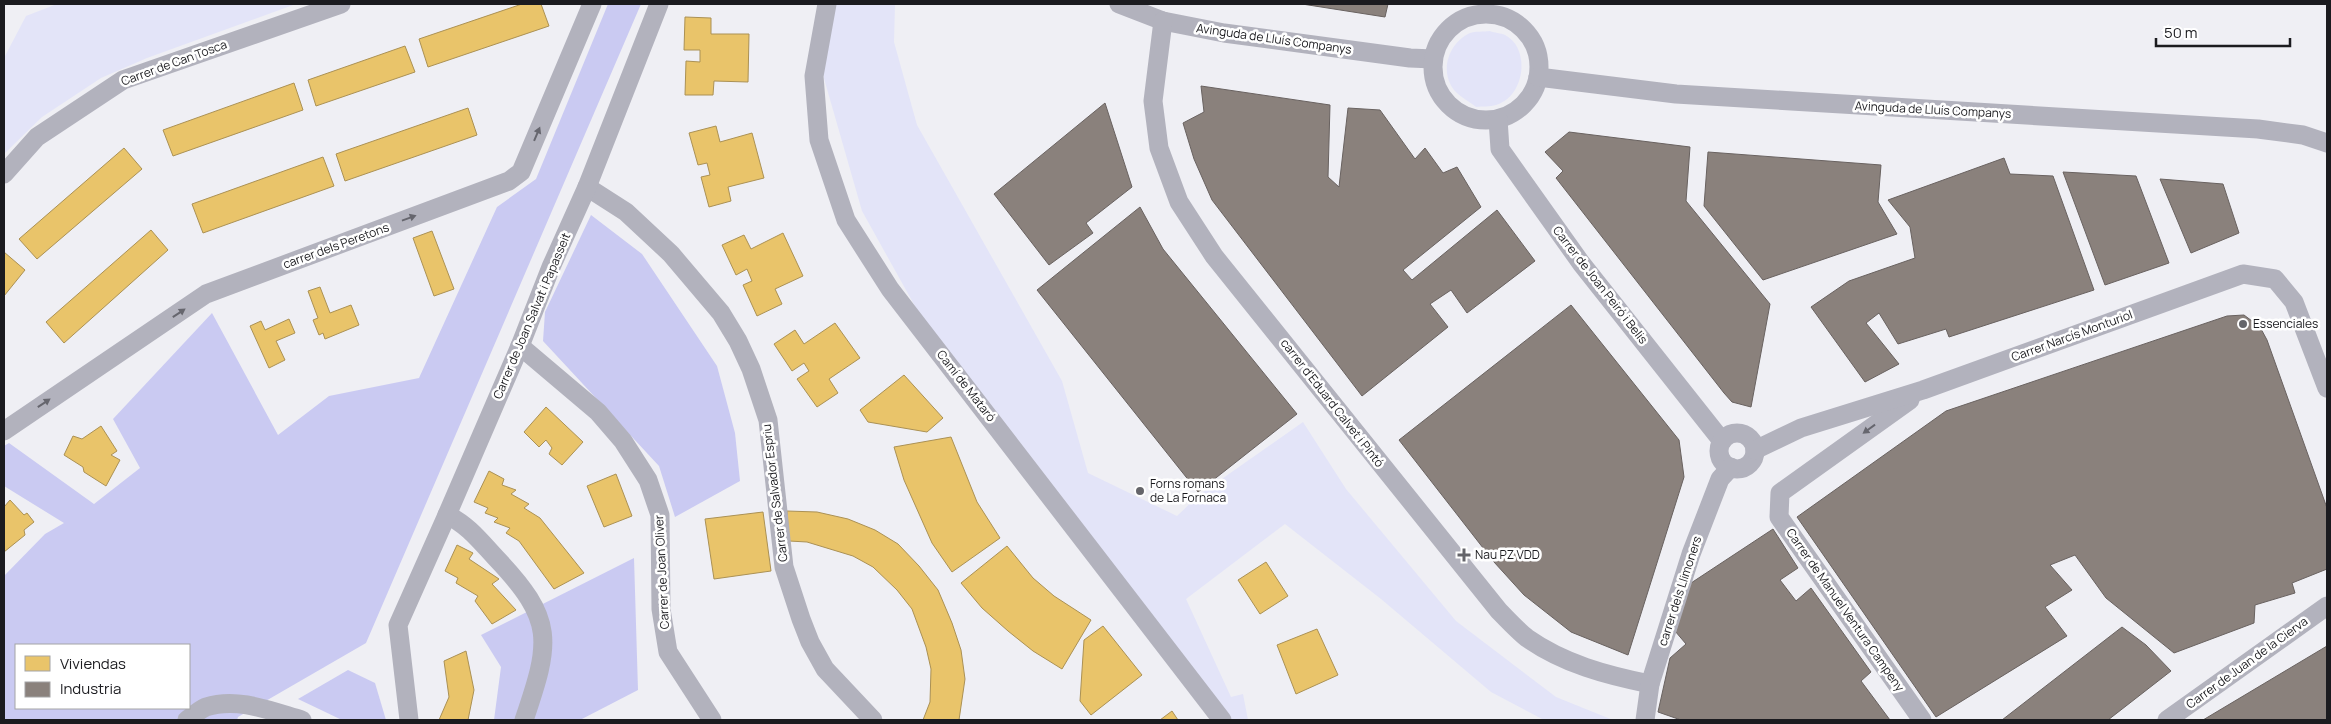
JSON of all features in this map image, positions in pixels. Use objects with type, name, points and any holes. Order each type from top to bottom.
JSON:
[{"type":"street","name":"Carrer de Can Tosca","points":[[4,174],[37,136],[123,80],[341,4]]},
{"type":"street","name":"carrer dels Peretons","points":[[4,431],[206,294],[509,181],[520,172],[592,4]]},
{"type":"street","name":"Carrer de Joan Salvat i Papasseit","points":[[409,720],[398,625],[520,346],[551,266],[587,187],[659,4]]},
{"type":"street","name":"Avinguda de Lluís Companys","points":[[1119,4],[1163,21],[1224,34],[1410,58],[1433,59]]},
{"type":"street","name":"Camí de Mataró","points":[[826,6],[814,76],[819,140],[846,220],[890,289],[1222,720]]},
{"type":"street","points":[[1484,9],[1513,22],[1527,34],[1538,59],[1538,77],[1532,94],[1514,112],[1498,119],[1478,120],[1461,114],[1449,105],[1438,90],[1433,72],[1433,59],[1439,42],[1451,27],[1484,9]]},
{"type":"street","name":"carrer d'Eduard Calvet i Pintó","points":[[1163,21],[1153,100],[1159,148],[1179,202],[1214,256],[1498,611],[1526,637],[1564,660],[1611,676],[1650,684]]},
{"type":"street","name":"Avinguda de Lluís Companys","points":[[1538,77],[1686,94],[2258,128],[2303,135],[2327,143]]},
{"type":"street","name":"Carrer de Joan Peiró i Belis","points":[[1498,119],[1500,149],[1581,264],[1722,441]]},
{"type":"street","name":"Carrer de Salvador Espriu","points":[[587,187],[626,212],[671,254],[721,313],[738,341],[751,369],[768,420],[784,567],[801,619],[810,642],[825,669],[873,720]]},
{"type":"street","name":"Carrer Narcís Monturiol","points":[[1755,450],[1801,428],[1923,390],[2243,274],[2275,280],[2294,302],[2327,388]]},
{"type":"street","name":"Carrer de Joan Oliver","points":[[520,346],[598,412],[623,441],[648,480],[660,515],[661,609],[668,652],[712,720]]},
{"type":"street","name":"Carrer de Manuel Ventura Campeny","points":[[1922,720],[1779,517],[1780,493],[1923,390]]},
{"type":"street","points":[[1741,433],[1751,439],[1755,450],[1753,460],[1743,468],[1731,468],[1722,459],[1720,453],[1722,441],[1729,435],[1741,433]]},
{"type":"street","name":"carrer dels Llimoners","points":[[1645,720],[1650,684],[1691,554],[1720,479],[1731,468]]},
{"type":"street","points":[[447,515],[456,519],[470,530],[514,578],[531,599],[539,618],[543,642],[542,656],[524,720]]},
{"type":"street","name":"Carrer de Juan de la Cierva","points":[[2167,720],[2327,606]]},
{"type":"street","points":[[187,720],[204,708],[228,702],[302,720]]},
{"type":"shaded area","points":[[57,4],[296,4],[147,58],[101,78],[42,117],[4,154],[4,58],[26,16]]},
{"type":"shaded area","points":[[608,4],[641,4],[366,643],[238,717],[237,720],[4,720],[4,576],[45,534],[64,523],[4,486],[4,446],[9,443],[94,504],[140,468],[113,419],[212,313],[278,435],[329,396],[419,378],[497,207],[536,179]]},
{"type":"shaded area","points":[[832,4],[895,4],[894,42],[917,125],[1062,381],[1088,473],[1177,516],[1199,495],[1303,422],[1346,489],[1456,621],[1556,697],[1613,720],[1544,720],[1491,692],[1381,599],[1285,524],[1186,599],[1231,697],[1243,694],[1248,720],[1230,720],[926,326],[862,211],[823,75]]},
{"type":"shaded area","points":[[1490,31],[1505,35],[1513,41],[1519,50],[1521,72],[1513,93],[1506,100],[1494,106],[1476,107],[1454,90],[1447,74],[1447,66],[1452,50],[1463,38],[1472,32]]},
{"type":"shaded area","points":[[591,215],[642,254],[717,366],[735,433],[740,481],[675,517],[659,466],[543,341],[545,312]]},
{"type":"shaded area","points":[[634,558],[638,690],[580,720],[494,720],[501,667],[481,635]]},
{"type":"shaded area","points":[[348,670],[375,683],[386,720],[342,720],[298,699]]},
{"type":"building: Viviendas","points":[[522,4],[541,4],[549,26],[428,67],[419,39]]},
{"type":"building: Viviendas","points":[[685,17],[711,18],[711,34],[749,34],[748,82],[714,81],[713,95],[685,95],[686,61],[700,62],[700,50],[684,50]]},
{"type":"building: Viviendas","points":[[405,46],[415,72],[316,106],[308,80]]},
{"type":"building: Viviendas","points":[[294,83],[303,110],[173,156],[163,130]]},
{"type":"building: Viviendas","points":[[468,108],[477,135],[345,181],[336,154]]},
{"type":"building: Viviendas","points":[[716,126],[720,142],[752,133],[764,178],[728,187],[731,201],[709,207],[701,177],[710,175],[707,163],[698,165],[689,133]]},
{"type":"building: Viviendas","points":[[124,148],[142,169],[37,259],[19,239]]},
{"type":"building: Viviendas","points":[[323,157],[334,186],[203,233],[192,204]]},
{"type":"building: Viviendas","points":[[151,230],[168,250],[64,343],[46,322]]},
{"type":"building: Viviendas","points":[[432,231],[454,289],[434,296],[413,238]]},
{"type":"building: Viviendas","points":[[783,233],[803,276],[775,289],[782,304],[757,316],[743,285],[752,281],[747,269],[736,275],[722,245],[744,235],[751,249]]},
{"type":"building: Viviendas","points":[[4,252],[25,270],[4,296]]},
{"type":"building: Viviendas","points":[[320,287],[330,313],[351,305],[359,325],[325,339],[323,333],[319,335],[313,320],[318,318],[308,291]]},
{"type":"building: Viviendas","points":[[289,319],[295,333],[276,341],[285,360],[269,368],[250,326],[261,321],[265,330]]},
{"type":"building: Viviendas","points":[[835,323],[860,358],[829,379],[838,393],[817,407],[797,379],[809,371],[804,363],[792,371],[774,344],[795,330],[804,344]]},
{"type":"building: Viviendas","points":[[904,375],[943,418],[927,432],[868,422],[860,410]]},
{"type":"building: Viviendas","points":[[546,407],[583,442],[562,465],[549,454],[552,448],[546,440],[539,447],[524,432]]},
{"type":"building: Viviendas","points":[[101,426],[117,451],[111,455],[120,460],[106,486],[84,472],[83,467],[64,455],[73,436],[82,439]]},
{"type":"building: Viviendas","points":[[951,437],[977,502],[1000,538],[952,572],[932,543],[904,480],[894,447]]},
{"type":"building: Viviendas","points":[[489,471],[504,479],[502,485],[516,490],[511,494],[529,504],[524,508],[540,518],[584,573],[554,589],[519,541],[506,533],[510,528],[494,522],[498,518],[485,513],[488,508],[474,502]]},
{"type":"building: Viviendas","points":[[616,474],[632,516],[604,527],[587,486]]},
{"type":"building: Viviendas","points":[[10,500],[24,515],[27,513],[34,522],[24,530],[25,535],[4,552],[4,507]]},
{"type":"building: Viviendas","points":[[787,511],[817,512],[848,519],[875,530],[898,544],[919,566],[938,590],[961,650],[965,679],[959,720],[923,720],[930,702],[931,669],[926,647],[912,609],[897,590],[873,567],[853,556],[807,542],[789,541]]},
{"type":"building: Viviendas","points":[[763,512],[771,571],[714,579],[705,519]]},
{"type":"building: Viviendas","points":[[457,545],[473,553],[469,559],[499,579],[492,584],[516,610],[492,624],[475,601],[478,596],[456,583],[458,578],[445,571]]},
{"type":"building: Viviendas","points":[[1007,546],[1033,578],[1054,596],[1091,620],[1062,669],[1033,651],[1008,631],[982,608],[961,583]]},
{"type":"building: Viviendas","points":[[1266,562],[1288,596],[1260,614],[1238,580]]},
{"type":"building: Viviendas","points":[[1103,626],[1142,675],[1091,715],[1080,701],[1084,640]]},
{"type":"building: Viviendas","points":[[1317,629],[1338,675],[1296,694],[1277,645]]},
{"type":"building: Viviendas","points":[[466,651],[474,690],[468,720],[439,720],[449,697],[444,661]]},
{"type":"building: Viviendas","points":[[1172,711],[1178,720],[1160,720]]},
{"type":"building: Industria","points":[[1302,4],[1388,4],[1385,17]]},
{"type":"building: Industria","points":[[1201,86],[1330,105],[1328,177],[1339,187],[1348,108],[1380,110],[1415,159],[1425,148],[1443,173],[1457,167],[1481,207],[1403,270],[1412,280],[1497,210],[1535,261],[1467,313],[1451,290],[1430,304],[1448,327],[1362,396],[1212,200],[1194,159],[1183,123],[1204,112]]},
{"type":"building: Industria","points":[[1105,103],[1132,187],[1086,223],[1093,233],[1049,265],[994,194]]},
{"type":"building: Industria","points":[[1569,132],[1690,147],[1686,201],[1770,304],[1751,407],[1732,402],[1724,393],[1556,178],[1563,171],[1545,152]]},
{"type":"building: Industria","points":[[1708,152],[1881,165],[1878,202],[1897,234],[1763,280],[1704,206]]},
{"type":"building: Industria","points":[[2004,158],[2010,174],[2053,176],[2094,290],[1949,337],[1946,329],[1898,344],[1879,313],[1866,323],[1899,364],[1865,382],[1811,307],[1849,281],[1915,258],[1910,227],[1888,200]]},
{"type":"building: Industria","points":[[2063,172],[2136,176],[2169,263],[2105,285]]},
{"type":"building: Industria","points":[[2160,179],[2223,184],[2239,233],[2191,253]]},
{"type":"building: Industria","points":[[1140,207],[1163,249],[1297,414],[1198,492],[1037,290]]},
{"type":"building: Industria","points":[[1571,305],[1679,440],[1684,477],[1628,655],[1571,632],[1524,595],[1494,562],[1399,440]]},
{"type":"building: Industria","points":[[2244,315],[2260,327],[2267,340],[2327,508],[2327,569],[2292,583],[2295,593],[2255,605],[2254,623],[2174,653],[2106,598],[2075,555],[2050,565],[2072,590],[2045,607],[2067,636],[1936,717],[1797,517],[1946,411],[2227,316]]},
{"type":"building: Industria","points":[[1773,529],[1798,568],[1780,580],[1796,601],[1811,588],[1871,672],[1861,681],[1890,720],[1681,720],[1658,712],[1670,658],[1686,644],[1675,631],[1688,585]]},
{"type":"building: Industria","points":[[2122,627],[2146,645],[2171,671],[2108,720],[2002,720]]},
{"type":"building: Industria","points":[[2327,646],[2327,720],[2203,720]]},
{"type":"place","name":"Essenciales","points":[[2243,324]]},
{"type":"place","name":"Forns romans de La Fornaca","points":[[1140,491]]},
{"type":"place","name":"Nau PZ VDD","points":[[1464,555]]}]
